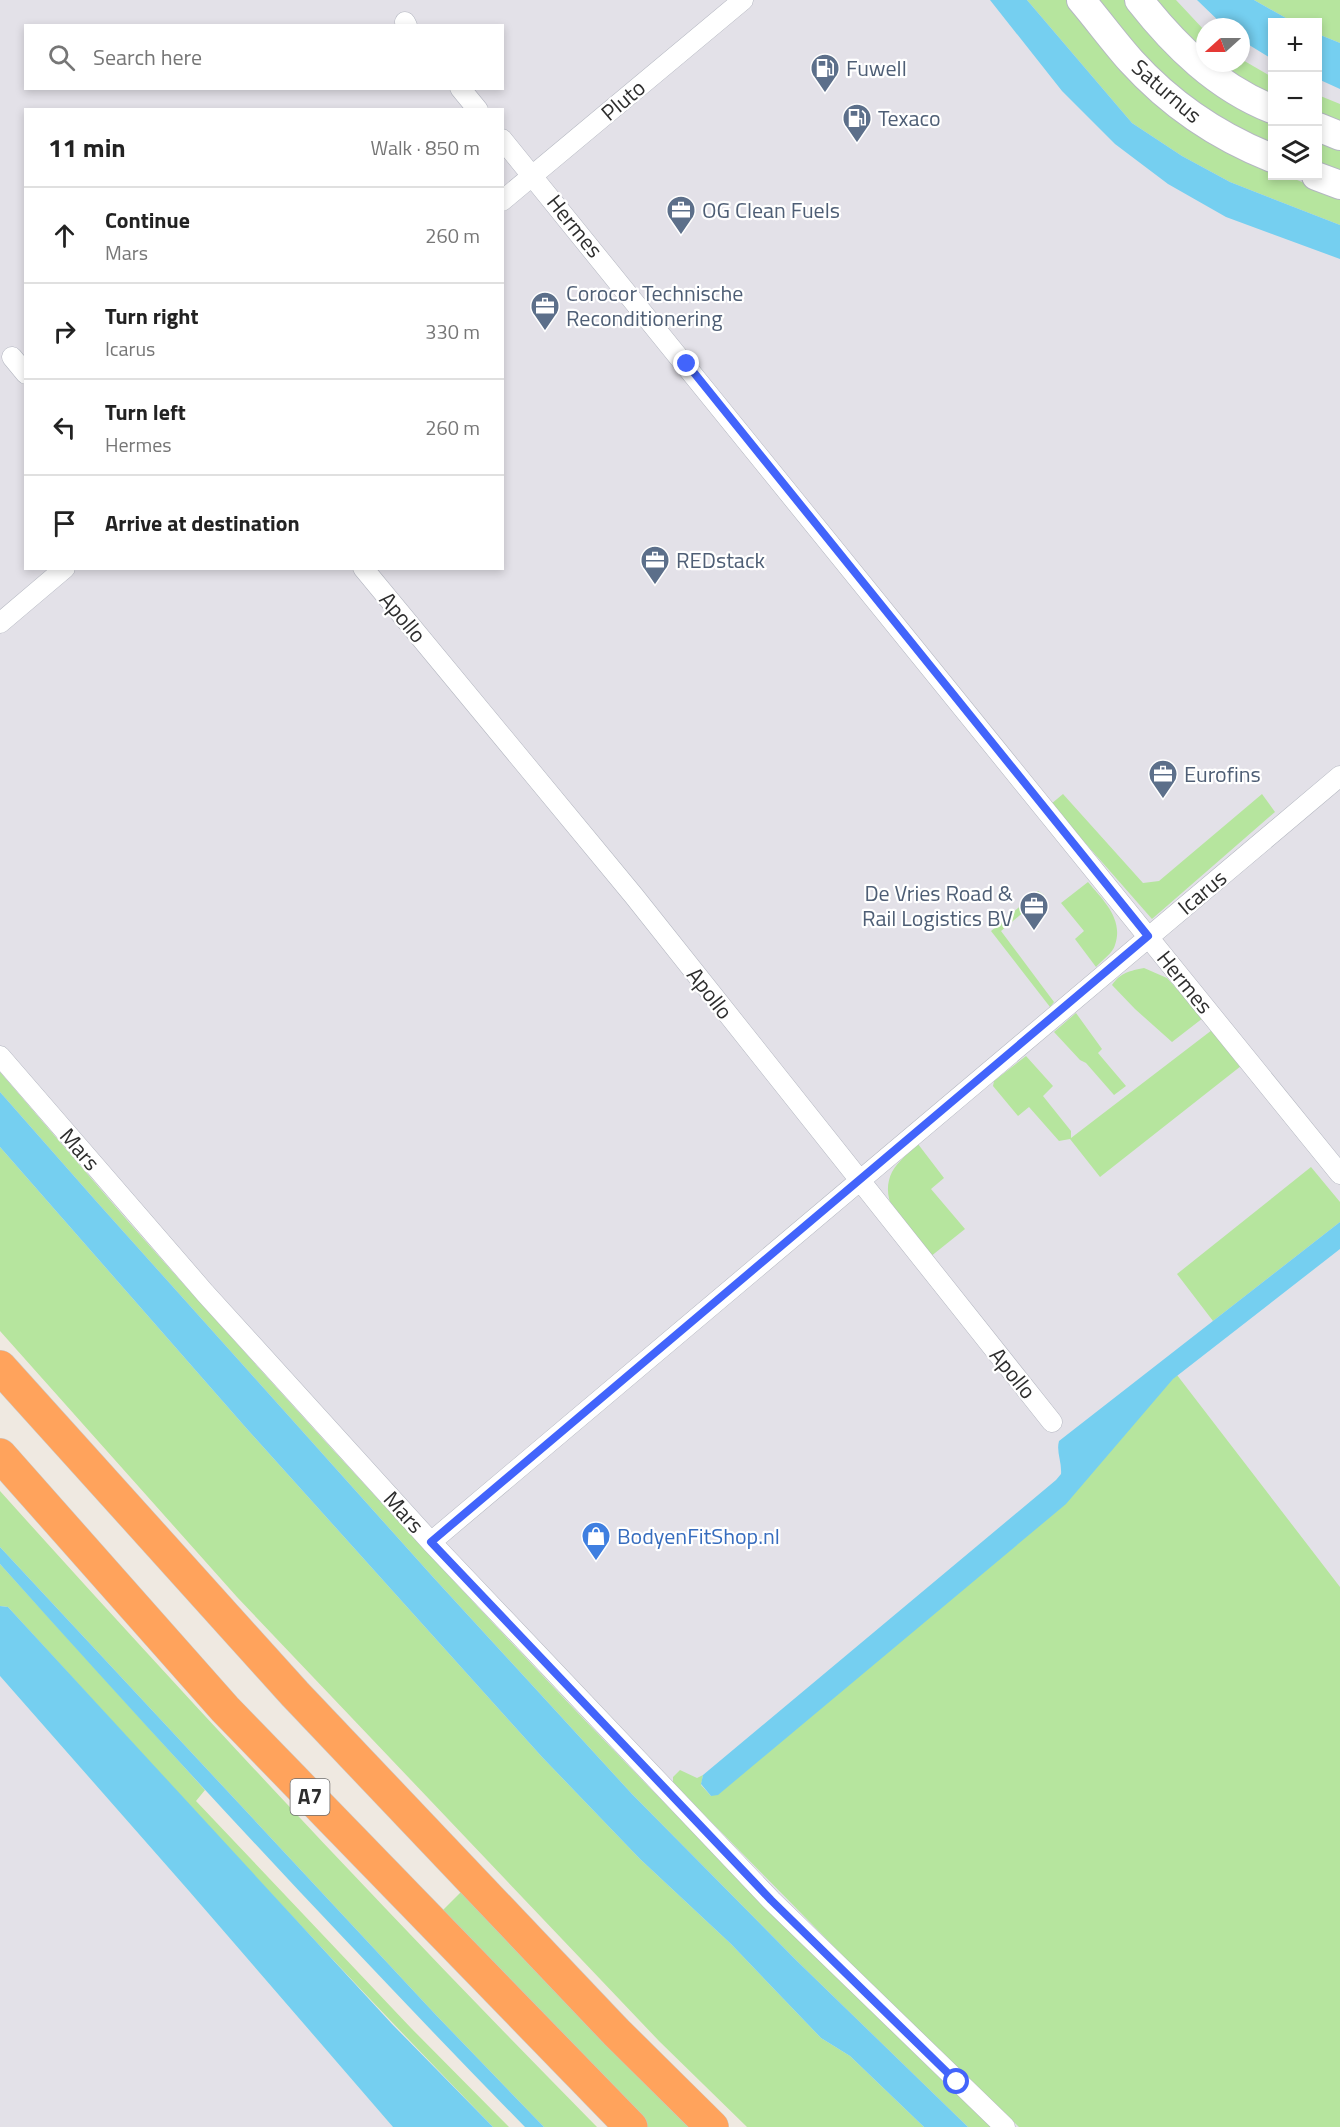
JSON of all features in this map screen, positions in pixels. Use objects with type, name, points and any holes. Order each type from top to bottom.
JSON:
[{"type":"highway","name":"A7","points":[[0,1366],[295,1694],[608,2024],[712,2127]]},
{"type":"highway","name":"A7","points":[[0,1455],[225,1709],[631,2127]]},
{"type":"main road","name":"Saturnus","points":[[1081,0],[1132,62],[1186,110],[1230,139],[1268,156]]},
{"type":"main road","name":"Saturnus","points":[[1138,0],[1177,45],[1205,69],[1236,90],[1268,107]]},
{"type":"main road","points":[[1322,129],[1340,136]]},
{"type":"main road","points":[[1322,178],[1340,184]]},
{"type":"street","name":"Pluto","points":[[504,199],[743,0]]},
{"type":"street","points":[[462,90],[476,108]]},
{"type":"street","name":"Hermes","points":[[504,141],[1340,1174]]},
{"type":"street","points":[[12,357],[24,372]]},
{"type":"street","points":[[0,623],[63,570]]},
{"type":"street","name":"Apollo","points":[[365,570],[634,897],[1052,1422]]},
{"type":"street","name":"Icarus","points":[[431,1542],[1340,776]]},
{"type":"street","name":"Mars","points":[[0,1056],[205,1293],[431,1542],[771,1900],[1005,2127]]},
{"type":"shaded area","points":[[0,0],[1340,0],[1340,2127],[958,2127],[0,1112]]},
{"type":"shaded area","points":[[0,1676],[189,1891],[393,2127],[0,2127]]},
{"type":"green space","points":[[1027,0],[1067,0],[1091,29],[1268,167],[1268,180],[1297,180],[1340,197],[1340,225],[1230,182],[1182,156],[1132,123]]},
{"type":"green space","points":[[1095,0],[1125,0],[1196,58],[1196,72],[1212,72],[1268,118],[1268,144],[1248,136],[1163,79]]},
{"type":"green space","points":[[1153,0],[1176,0],[1196,21],[1196,45]]},
{"type":"green space","points":[[1254,0],[1340,0],[1340,43],[1322,36],[1322,18],[1286,18]]},
{"type":"green space","points":[[1250,64],[1268,75],[1268,95],[1231,72],[1250,72]]},
{"type":"green space","points":[[1322,97],[1340,104],[1340,125],[1322,118]]},
{"type":"green space","points":[[1322,141],[1340,148],[1340,172],[1322,165]]},
{"type":"green space","points":[[1063,794],[1143,883],[1159,881],[1262,794],[1275,812],[1152,919],[1051,804]]},
{"type":"green space","points":[[1088,882],[1106,903],[1117,927],[1114,948],[1096,967],[1075,939],[1084,931],[1061,903]]},
{"type":"green space","points":[[1038,891],[1044,895],[1001,931],[1054,1002],[1050,1007],[991,931]]},
{"type":"green space","points":[[1144,968],[1167,978],[1203,1018],[1172,1042],[1112,985],[1122,975]]},
{"type":"green space","points":[[1076,1013],[1102,1049],[1098,1053],[1126,1086],[1114,1095],[1054,1032]]},
{"type":"green space","points":[[1212,1030],[1241,1066],[1100,1177],[1070,1139],[1059,1141],[1029,1107],[1018,1116],[993,1086],[994,1081],[1026,1056],[1053,1086],[1043,1096],[1071,1131],[1071,1138]]},
{"type":"green space","points":[[0,1072],[179,1279],[492,1622],[688,1828],[991,2127],[968,2127],[796,1960],[632,1794],[433,1577],[0,1092]]},
{"type":"green space","points":[[918,1144],[944,1178],[931,1189],[965,1229],[930,1257],[905,1229],[892,1207],[889,1196],[888,1184],[892,1172]]},
{"type":"green space","points":[[0,1147],[247,1429],[542,1757],[640,1859],[731,1944],[821,2038],[850,2056],[924,2127],[747,2127],[659,2041],[237,1597],[0,1331]]},
{"type":"green space","points":[[1311,1167],[1340,1202],[1340,1222],[1213,1321],[1177,1274]]},
{"type":"green space","points":[[1177,1375],[1340,1587],[1340,2127],[1019,2127],[864,1977],[673,1783],[673,1777],[680,1770],[697,1778],[703,1775],[701,1785],[711,1796]]},
{"type":"green space","points":[[0,1491],[295,1812],[597,2127],[544,2127],[436,2015],[0,1547]]},
{"type":"green space","points":[[0,1564],[205,1790],[196,1801],[411,2028],[509,2127],[493,2127],[309,1934],[8,1607],[0,1606]]},
{"type":"green space","points":[[462,1891],[694,2127],[645,2127],[439,1914]]},
{"type":"water","points":[[990,0],[1027,0],[1132,123],[1182,156],[1230,182],[1340,225],[1340,259],[1226,217],[1168,184],[1115,144],[1062,91]]},
{"type":"water","points":[[1197,0],[1254,0],[1286,18],[1268,18],[1268,57],[1250,46],[1250,18],[1216,18]]},
{"type":"water","points":[[1322,36],[1340,43],[1340,89],[1322,81]]},
{"type":"water","points":[[0,1092],[433,1577],[632,1794],[796,1960],[968,2127],[924,2127],[850,2056],[821,2038],[731,1944],[640,1859],[542,1757],[247,1429],[0,1147]]},
{"type":"water","points":[[1340,1222],[1340,1249],[1173,1379],[1066,1504],[718,1795],[711,1796],[701,1784],[703,1775],[1056,1480],[1061,1474],[1059,1441]]},
{"type":"water","points":[[0,1547],[436,2015],[544,2127],[525,2127],[325,1919],[0,1564]]},
{"type":"water","points":[[0,1606],[8,1607],[392,2024],[493,2127],[393,2127],[0,1676]]},
{"type":"place","name":"Fuwell","points":[[825,94]]},
{"type":"place","name":"Texaco","points":[[857,144]]},
{"type":"place","name":"OG Clean Fuels","points":[[681,236]]},
{"type":"place","name":"Corocor Technische Reconditionering","points":[[545,332]]},
{"type":"place","name":"REDstack","points":[[655,586]]},
{"type":"place","name":"Eurofins","points":[[1163,800]]},
{"type":"place","name":"De Vries Road & Rail Logistics BV","points":[[1034,932]]},
{"type":"place","name":"BodyenFitShop.nl","points":[[596,1562]]},
{"type":"route","points":[[687,364],[1148,936],[431,1542],[771,1900],[957,2082]]}]
